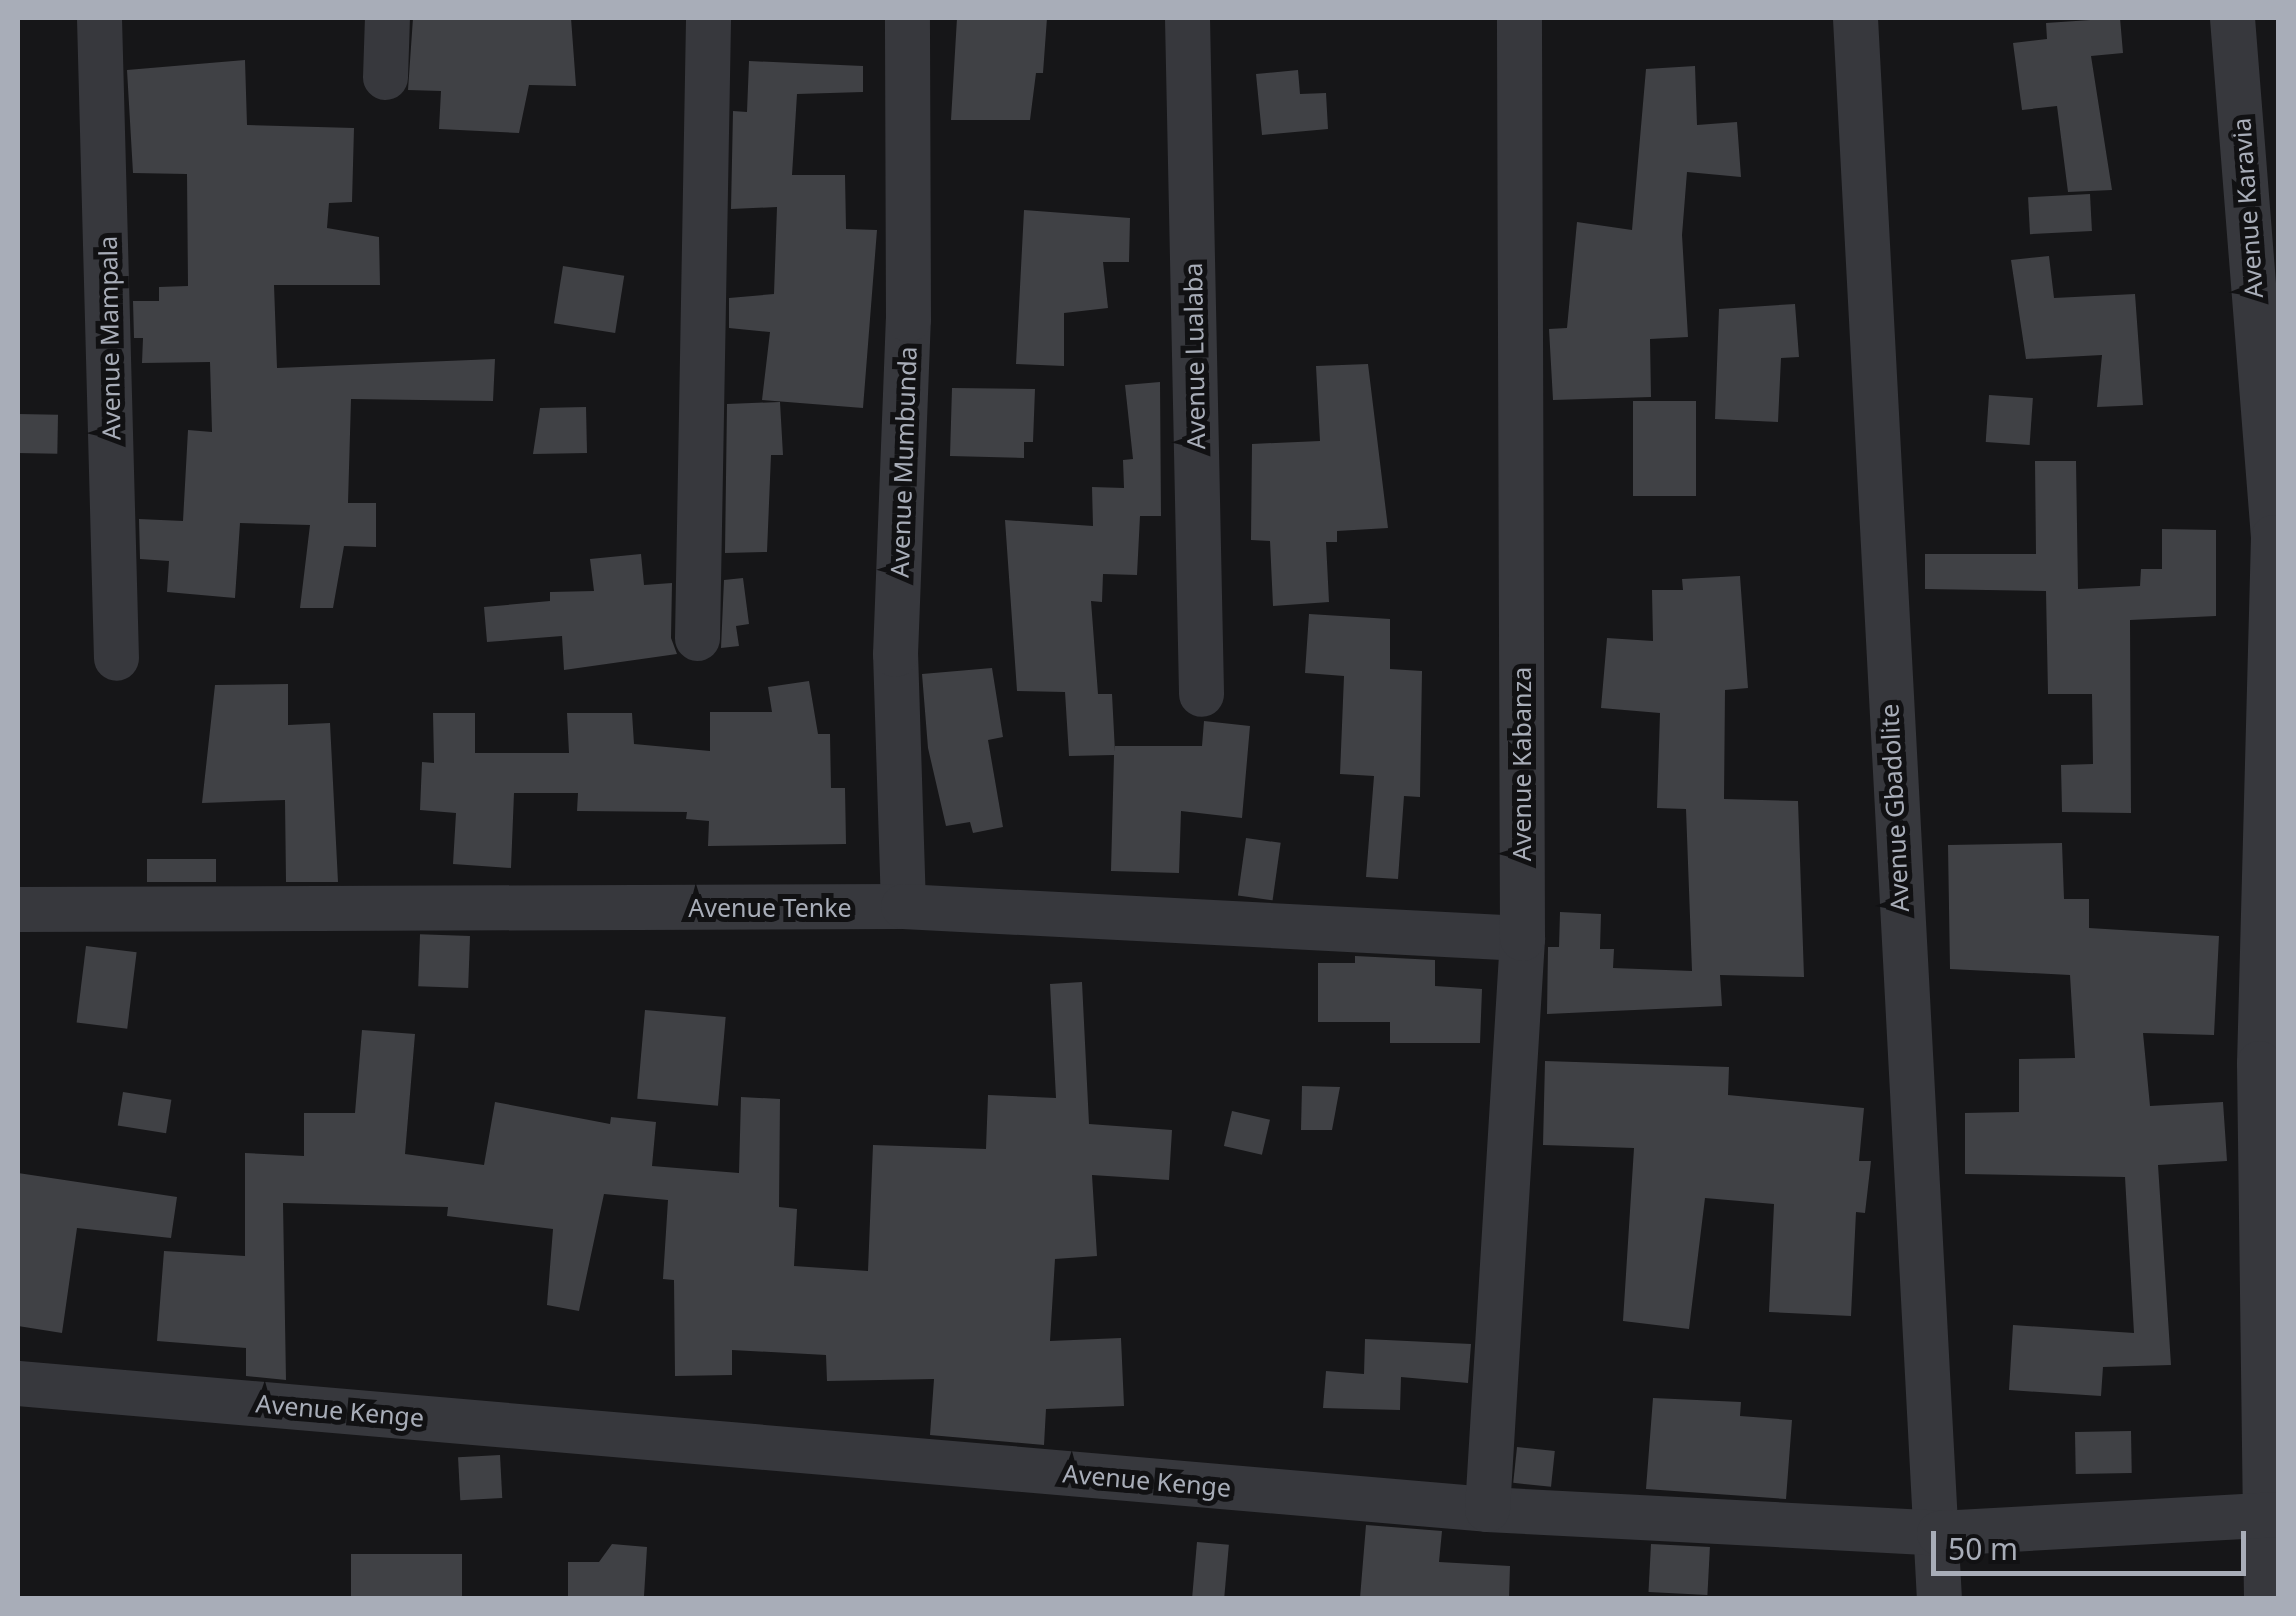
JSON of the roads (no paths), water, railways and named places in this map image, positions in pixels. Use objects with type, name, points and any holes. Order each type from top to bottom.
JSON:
[{"type":"street","name":"Avenue Mampala","points":[[99,18],[116,658]]},
{"type":"street","points":[[386,77],[388,18]]},
{"type":"street","points":[[697,638],[708,18]]},
{"type":"street","name":"Avenue Mumbunda","points":[[903,906],[895,654],[908,319],[908,18]]},
{"type":"street","name":"Avenue Lualaba","points":[[1187,18],[1202,694]]},
{"type":"street","name":"Avenue Kabanza","points":[[1487,1509],[1522,938],[1520,18]]},
{"type":"street","name":"Avenue Gbadolite","points":[[1856,18],[1891,775],[1938,1533],[1938,1598]]},
{"type":"street","name":"Avenue Karavia","points":[[2232,18],[2273,537],[2260,1063],[2270,1514],[2266,1598]]},
{"type":"street","name":"Avenue Tenke","points":[[18,909],[903,906],[1522,938]]},
{"type":"street","name":"Avenue Kenge","points":[[18,1383],[1487,1509],[1938,1533],[2270,1514]]}]
